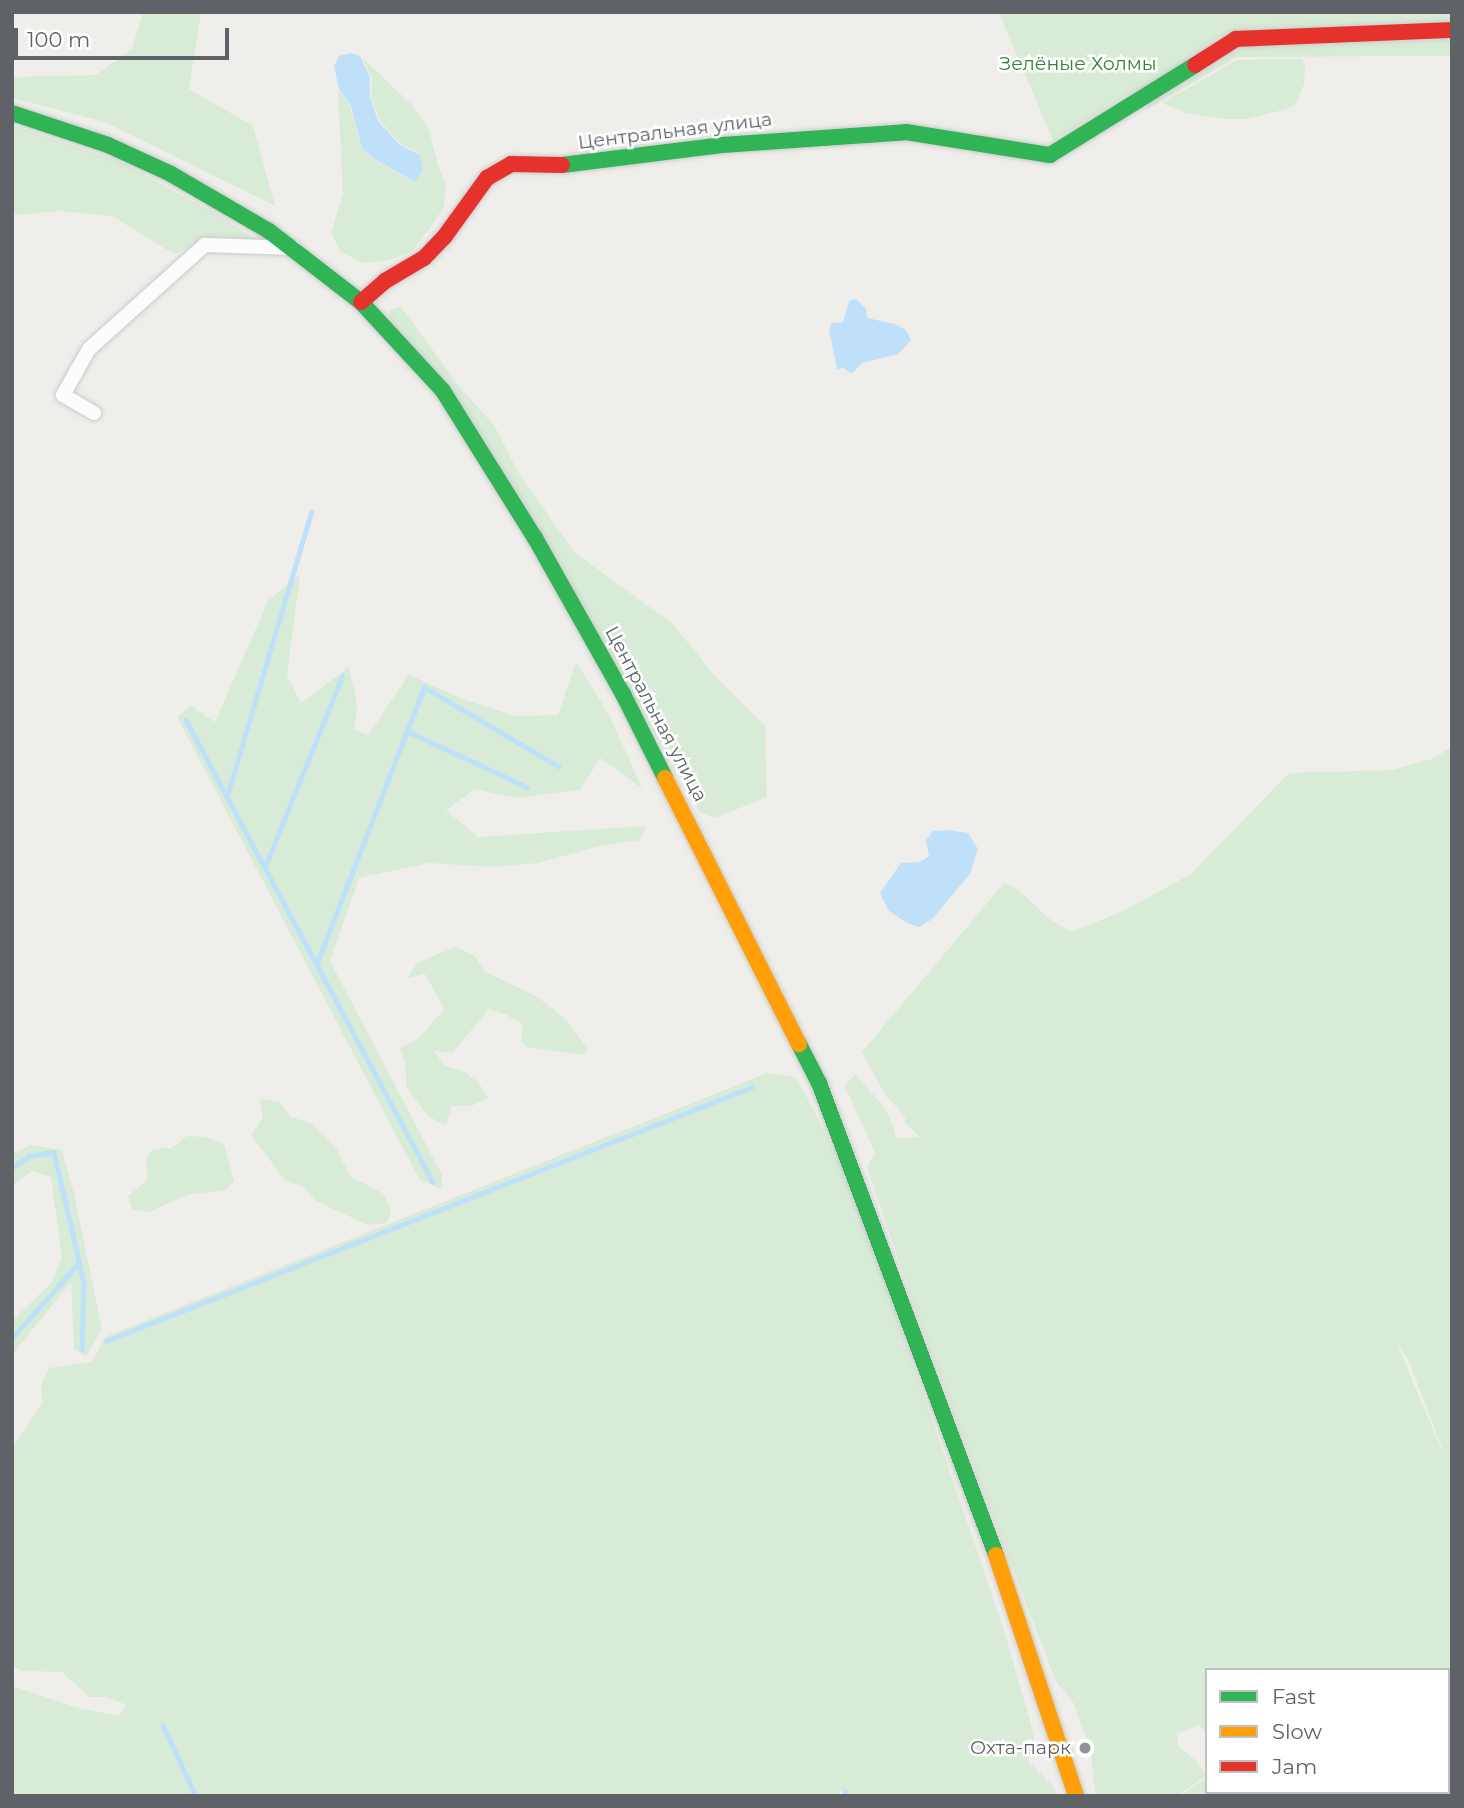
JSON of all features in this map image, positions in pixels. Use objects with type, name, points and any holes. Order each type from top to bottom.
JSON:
[{"type":"street","name":"Центральная улица","points":[[361,302],[385,281],[424,258],[445,236],[487,178],[511,164],[571,165],[722,145],[906,132],[1050,155],[1236,39],[1452,30]]},
{"type":"street","name":"Центральная улица","points":[[12,113],[108,145],[171,174],[295,248],[361,302],[443,391],[528,527],[623,694],[804,1051],[852,1163],[972,1484],[1020,1621],[1076,1796]]},
{"type":"street","points":[[94,413],[64,395],[89,349],[205,245],[295,248]]},
{"type":"green space","points":[[143,12],[201,12],[189,89],[253,126],[275,206],[105,122],[12,98],[12,77],[96,75],[132,49]]},
{"type":"green space","name":"Зелёные Холмы","points":[[999,12],[1452,12],[1452,56],[1237,57],[1148,109],[1135,90],[1053,141]]},
{"type":"green space","points":[[362,57],[415,108],[429,130],[446,185],[444,207],[412,251],[387,261],[363,263],[340,251],[331,233],[343,193],[338,89],[350,106],[362,148],[376,161],[415,183],[423,170],[420,154],[401,144],[380,121],[371,97],[372,78]]},
{"type":"green space","points":[[1302,59],[1305,64],[1304,84],[1296,104],[1287,109],[1246,119],[1225,119],[1186,113],[1162,103],[1237,60]]},
{"type":"green space","points":[[12,125],[123,163],[218,215],[255,239],[210,238],[174,254],[112,216],[60,211],[17,215],[12,212]]},
{"type":"green space","points":[[401,307],[462,390],[494,425],[518,472],[575,553],[673,624],[713,674],[765,726],[767,797],[715,818],[700,812],[532,522],[390,322],[389,310]]},
{"type":"green space","points":[[300,574],[287,675],[301,703],[349,667],[357,705],[354,730],[368,735],[409,675],[463,699],[515,716],[558,715],[576,662],[609,715],[642,788],[600,758],[580,790],[517,798],[475,789],[446,810],[478,837],[646,826],[640,840],[596,847],[538,863],[491,867],[429,863],[359,878],[330,961],[442,1175],[441,1189],[419,1179],[177,717],[191,706],[215,722],[268,601]]},
{"type":"green space","points":[[1452,747],[1452,1796],[1180,1796],[1205,1778],[1205,1794],[1450,1794],[1450,1668],[1205,1668],[1205,1730],[1198,1725],[1177,1734],[1178,1746],[1196,1761],[1205,1776],[1177,1796],[1096,1796],[1090,1748],[1072,1700],[1056,1682],[919,1320],[867,1167],[875,1153],[845,1086],[855,1074],[885,1108],[896,1138],[920,1137],[905,1123],[905,1117],[884,1093],[862,1052],[1004,883],[1019,890],[1048,918],[1071,932],[1121,912],[1191,874],[1289,773],[1392,770],[1432,759]],"holes":[[[1396,1342],[1408,1359],[1441,1448]]]},
{"type":"green space","points":[[456,947],[474,955],[484,971],[537,997],[552,1008],[567,1020],[588,1050],[582,1055],[526,1047],[521,1041],[523,1025],[507,1015],[489,1009],[453,1052],[434,1051],[445,1066],[463,1071],[478,1082],[488,1098],[471,1106],[452,1106],[446,1125],[429,1117],[406,1087],[406,1067],[400,1048],[418,1039],[444,1009],[425,974],[407,978],[418,962]]},
{"type":"green space","points":[[767,1073],[790,1076],[798,1080],[851,1183],[1003,1627],[1034,1735],[1028,1761],[1053,1786],[1058,1796],[849,1796],[850,1793],[840,1791],[838,1796],[12,1796],[12,1686],[75,1707],[118,1716],[127,1705],[105,1697],[89,1697],[62,1672],[23,1671],[12,1666],[12,1447],[42,1404],[41,1385],[49,1368],[92,1362],[105,1337]]},
{"type":"green space","points":[[260,1099],[279,1101],[291,1117],[310,1123],[325,1136],[337,1150],[350,1176],[384,1194],[391,1211],[387,1223],[368,1225],[316,1201],[303,1187],[285,1180],[251,1135],[263,1118]]},
{"type":"green space","points":[[187,1136],[207,1137],[224,1144],[234,1181],[226,1190],[188,1195],[148,1212],[132,1210],[128,1196],[148,1179],[146,1158],[153,1149],[172,1148]]},
{"type":"green space","points":[[30,1145],[62,1150],[74,1194],[102,1329],[86,1357],[74,1349],[71,1282],[12,1355],[12,1321],[52,1282],[62,1256],[51,1177],[32,1171],[12,1185],[12,1155]]},
{"type":"water","points":[[351,53],[360,56],[370,77],[370,97],[378,121],[400,145],[420,155],[423,170],[415,182],[376,160],[362,148],[351,106],[339,89],[334,66],[339,56]]},
{"type":"water","points":[[856,299],[866,309],[867,318],[895,324],[906,330],[911,340],[898,354],[862,363],[852,374],[843,368],[837,369],[829,330],[832,323],[843,322],[849,301]]},
{"type":"water","points":[[933,831],[968,833],[978,849],[970,874],[932,919],[919,927],[907,923],[889,911],[880,893],[901,863],[920,862],[929,856],[926,840]]},
{"type":"waterway","points":[[227,796],[311,512]]},
{"type":"waterway","points":[[265,867],[342,676]]},
{"type":"waterway","points":[[317,963],[424,687],[558,766]]},
{"type":"waterway","points":[[186,720],[433,1182]]},
{"type":"waterway","points":[[407,731],[527,787]]},
{"type":"waterway","points":[[106,1341],[752,1087]]},
{"type":"waterway","points":[[12,1168],[29,1156],[54,1152],[84,1283],[82,1349]]},
{"type":"waterway","points":[[12,1338],[79,1263]]},
{"type":"waterway","points":[[163,1725],[196,1796]]},
{"type":"waterway","points":[[844,1796],[845,1792]]},
{"type":"traffic: fast","points":[[562,165],[722,145],[906,132],[1050,155],[1195,65]]},
{"type":"traffic: fast","points":[[12,113],[108,145],[171,174],[269,231],[361,302],[443,391],[535,538],[623,694],[665,778]]},
{"type":"traffic: fast","points":[[799,1044],[819,1083],[996,1555]]},
{"type":"traffic: slow","points":[[665,778],[799,1044]]},
{"type":"traffic: slow","points":[[996,1555],[1076,1796]]},
{"type":"traffic: jam","points":[[1195,65],[1236,39],[1452,30]]},
{"type":"traffic: jam","points":[[361,302],[385,281],[424,258],[445,236],[487,178],[511,164],[562,165]]},
{"type":"place","name":"Охта-парк","points":[[1085,1748]]}]
